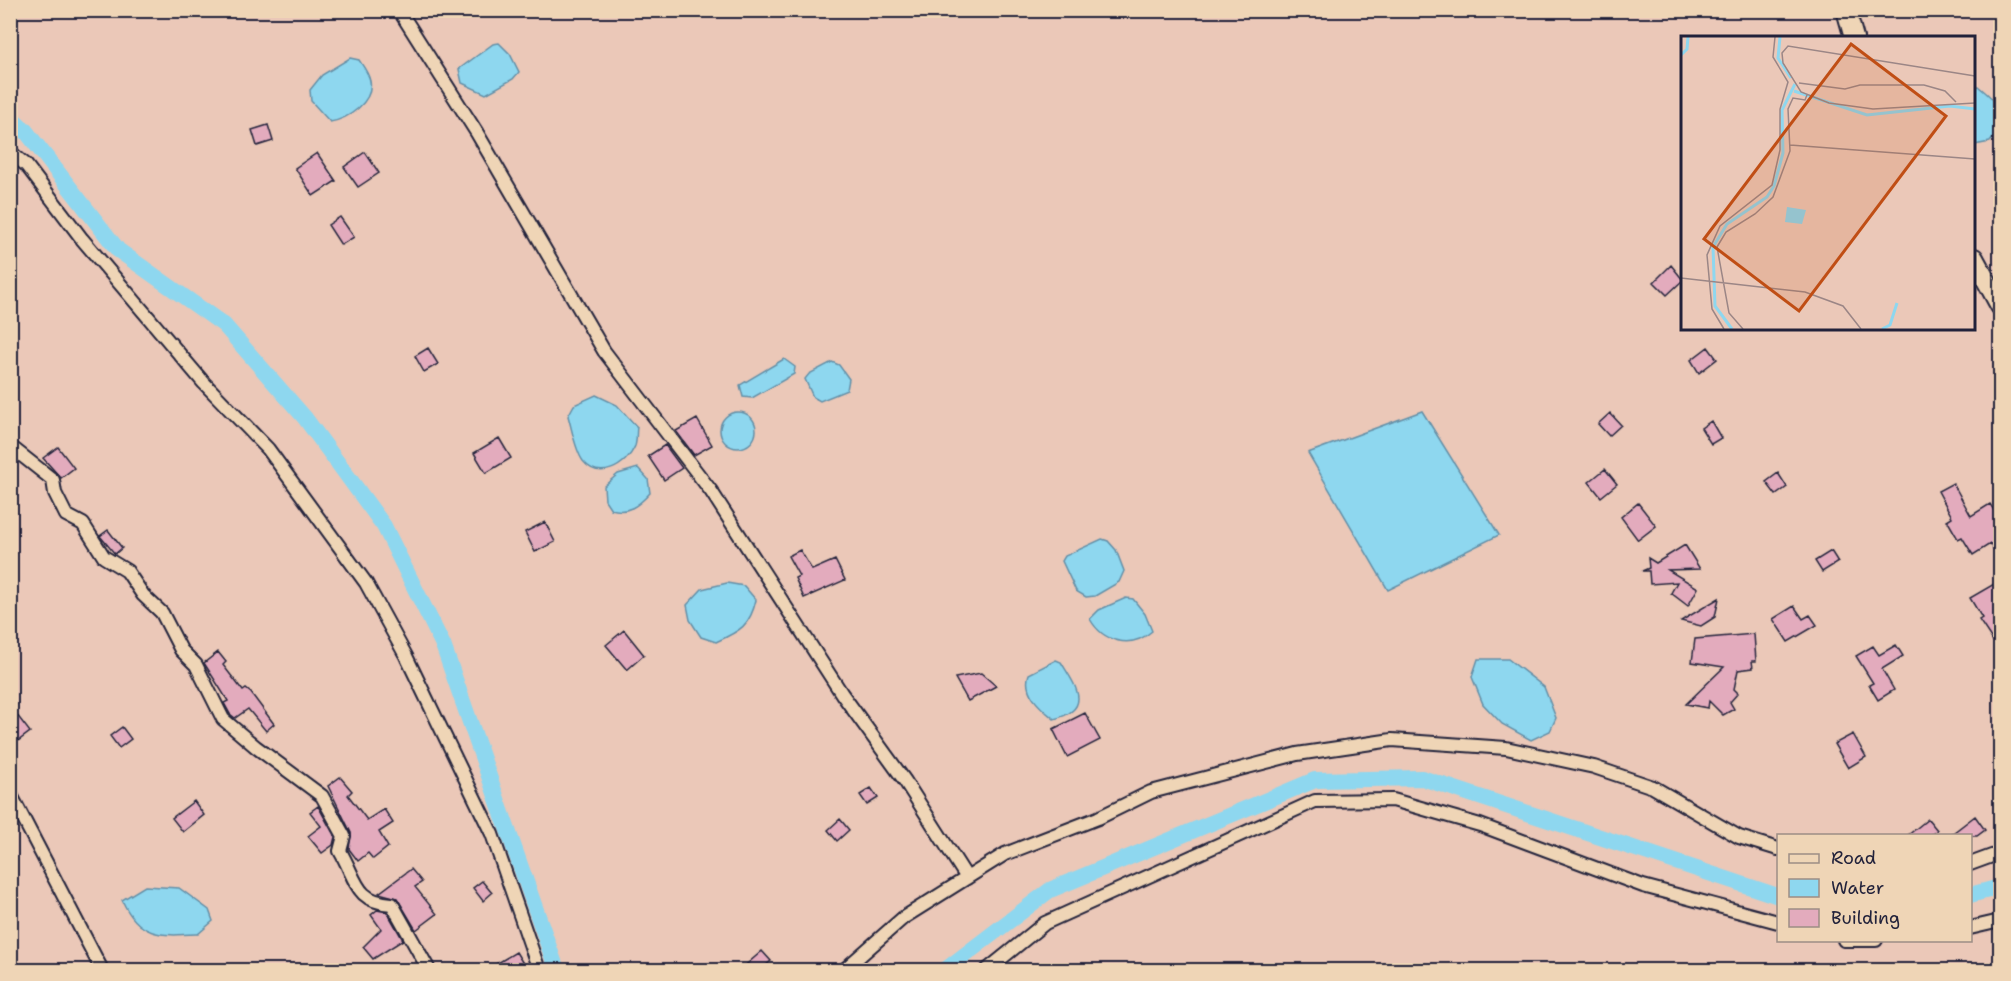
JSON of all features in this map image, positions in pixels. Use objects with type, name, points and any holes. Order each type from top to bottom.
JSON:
[{"type":"main road","points":[[1846,10],[1853,36]]},
{"type":"main road","points":[[1975,260],[2001,306]]},
{"type":"street","points":[[399,10],[477,133],[604,351],[711,491],[842,694],[905,781],[967,878]]},
{"type":"street","points":[[10,152],[26,165],[82,239],[204,383],[268,449],[366,583],[422,688],[492,834],[539,970]]},
{"type":"street","points":[[10,446],[53,480],[55,493],[66,515],[83,524],[104,556],[127,571],[143,595],[162,614],[181,650],[196,665],[223,719],[322,796],[344,836],[340,851],[363,896],[375,903],[392,904],[429,970]]},
{"type":"street","points":[[844,970],[903,918],[1005,854],[1098,818],[1151,792],[1297,754],[1392,740],[1506,748],[1594,767],[1653,787],[1739,837],[1777,848]]},
{"type":"street","points":[[10,793],[102,970]]},
{"type":"street","points":[[987,970],[1045,923],[1315,801],[1393,800],[1480,825],[1643,886],[1777,921]]},
{"type":"street","points":[[1972,864],[2001,853]]},
{"type":"street","points":[[1972,928],[2001,921]]},
{"type":"water","points":[[499,43],[510,54],[519,72],[513,79],[486,94],[462,83],[459,69],[493,44]]},
{"type":"water","points":[[350,58],[359,60],[367,73],[370,81],[368,96],[352,113],[330,122],[311,101],[310,90],[322,75]]},
{"type":"water","points":[[1978,86],[1993,99],[2001,118],[2000,125],[1990,142],[1975,145],[1975,88]]},
{"type":"water","points":[[784,359],[795,367],[794,374],[752,398],[743,397],[740,385]]},
{"type":"water","points":[[832,362],[839,365],[849,379],[847,390],[820,401],[813,397],[805,379],[809,374]]},
{"type":"water","points":[[596,395],[617,405],[637,427],[636,444],[631,453],[619,465],[604,471],[589,467],[583,461],[568,416],[574,405]]},
{"type":"water","points":[[1422,411],[1499,535],[1388,590],[1308,453]]},
{"type":"water","points":[[738,412],[751,417],[756,430],[751,443],[738,448],[725,443],[720,430],[725,417]]},
{"type":"water","points":[[638,468],[648,479],[650,493],[628,510],[611,509],[605,500],[604,486],[618,474]]},
{"type":"water","points":[[1102,539],[1108,541],[1116,550],[1124,571],[1119,582],[1095,596],[1086,597],[1076,591],[1062,561],[1065,556]]},
{"type":"water","points":[[727,583],[744,586],[756,600],[751,616],[743,627],[716,642],[701,637],[690,620],[687,605],[702,589]]},
{"type":"water","points":[[1126,598],[1133,599],[1145,614],[1152,631],[1144,637],[1127,642],[1110,638],[1102,633],[1090,619],[1099,610]]},
{"type":"water","points":[[1478,659],[1508,659],[1544,687],[1556,718],[1550,731],[1531,740],[1502,724],[1483,704],[1472,677]]},
{"type":"water","points":[[1056,660],[1061,662],[1078,695],[1074,709],[1054,719],[1034,700],[1028,688],[1028,681],[1029,674]]},
{"type":"water","points":[[145,886],[179,888],[209,910],[213,921],[198,934],[162,934],[144,928],[136,922],[122,900]]},
{"type":"building","points":[[268,125],[273,141],[257,146],[252,130]]},
{"type":"building","points":[[365,152],[379,173],[358,187],[344,167]]},
{"type":"building","points":[[317,153],[336,181],[313,196],[295,168]]},
{"type":"building","points":[[340,217],[354,237],[341,245],[328,225]]},
{"type":"building","points":[[1671,265],[1681,278],[1681,282],[1667,295],[1654,282]]},
{"type":"building","points":[[1708,347],[1717,359],[1699,373],[1691,360]]},
{"type":"building","points":[[428,348],[438,364],[424,372],[415,356]]},
{"type":"building","points":[[1610,413],[1621,425],[1609,436],[1598,424]]},
{"type":"building","points":[[697,419],[712,445],[694,455],[676,431]]},
{"type":"building","points":[[1711,421],[1721,438],[1711,444],[1701,428]]},
{"type":"building","points":[[499,438],[511,458],[486,473],[474,453]]},
{"type":"building","points":[[665,445],[682,468],[664,480],[648,456]]},
{"type":"building","points":[[58,447],[74,468],[61,478],[43,458]]},
{"type":"building","points":[[1605,469],[1617,484],[1601,497],[1589,482]]},
{"type":"building","points":[[1778,473],[1787,487],[1776,495],[1766,482]]},
{"type":"building","points":[[1953,483],[1971,516],[1990,504],[2001,521],[2001,561],[1990,544],[1973,555],[1962,537],[1958,539],[1947,520],[1952,517],[1938,491]]},
{"type":"building","points":[[1638,503],[1656,526],[1638,540],[1621,517]]},
{"type":"building","points":[[545,522],[555,542],[535,552],[525,532]]},
{"type":"building","points":[[108,530],[122,548],[115,554],[100,536]]},
{"type":"building","points":[[1685,545],[1700,569],[1668,570],[1698,588],[1688,606],[1671,593],[1677,582],[1650,584],[1649,571],[1642,571],[1649,568],[1648,558],[1656,563]]},
{"type":"building","points":[[800,550],[812,570],[835,560],[845,580],[804,598],[795,578],[799,576],[788,556]]},
{"type":"building","points":[[1831,551],[1838,562],[1822,572],[1815,561]]},
{"type":"building","points":[[2001,580],[2001,653],[1979,620],[1982,618],[1970,598]]},
{"type":"building","points":[[1719,598],[1715,617],[1701,626],[1681,621]]},
{"type":"building","points":[[1794,606],[1803,619],[1810,615],[1817,625],[1788,642],[1773,619]]},
{"type":"building","points":[[624,630],[644,655],[627,670],[606,645]]},
{"type":"building","points":[[1754,634],[1756,661],[1752,661],[1753,668],[1738,670],[1734,689],[1738,693],[1730,702],[1734,709],[1723,715],[1709,701],[1708,708],[1686,704],[1724,667],[1692,662],[1695,639]]},
{"type":"building","points":[[1896,645],[1903,656],[1882,669],[1894,690],[1878,700],[1869,685],[1873,683],[1856,656],[1873,646],[1879,655]]},
{"type":"building","points":[[218,652],[226,662],[223,665],[243,691],[246,689],[251,693],[274,724],[266,731],[248,709],[235,718],[230,714],[224,703],[228,701],[204,663]]},
{"type":"building","points":[[981,673],[996,686],[968,701],[955,678]]},
{"type":"building","points":[[10,706],[30,732],[10,747]]},
{"type":"building","points":[[1085,713],[1100,740],[1067,757],[1053,729]]},
{"type":"building","points":[[122,727],[131,739],[119,748],[110,736]]},
{"type":"building","points":[[1853,734],[1866,757],[1848,768],[1834,744]]},
{"type":"building","points":[[340,777],[352,791],[348,795],[367,820],[384,809],[393,823],[379,832],[388,847],[373,859],[368,853],[358,861],[349,849],[351,833],[328,786]]},
{"type":"building","points":[[871,788],[878,798],[867,805],[860,795]]},
{"type":"building","points":[[194,801],[204,815],[183,832],[172,818]]},
{"type":"building","points":[[318,806],[335,837],[333,845],[322,853],[308,836],[321,826],[310,812]]},
{"type":"building","points":[[1975,816],[1985,830],[1977,836],[1952,834]]},
{"type":"building","points":[[840,819],[849,830],[837,841],[828,830]]},
{"type":"building","points":[[1928,819],[1937,830],[1932,834],[1909,834]]},
{"type":"building","points":[[411,869],[422,882],[415,887],[437,914],[416,930],[397,898],[379,893]]},
{"type":"building","points":[[482,881],[492,893],[483,901],[473,888]]},
{"type":"building","points":[[377,910],[387,912],[403,940],[373,959],[363,947],[381,929],[371,915]]},
{"type":"building","points":[[762,951],[771,961],[760,970],[740,970]]},
{"type":"building","points":[[516,952],[527,970],[486,970]]},
{"type":"waterway","points":[[10,116],[25,130],[118,250],[224,325],[305,418],[384,526],[443,645],[557,970]]},
{"type":"waterway","points":[[945,970],[1050,890],[1315,780],[1422,778],[1777,896]]},
{"type":"waterway","points":[[1972,894],[2000,887]]}]
